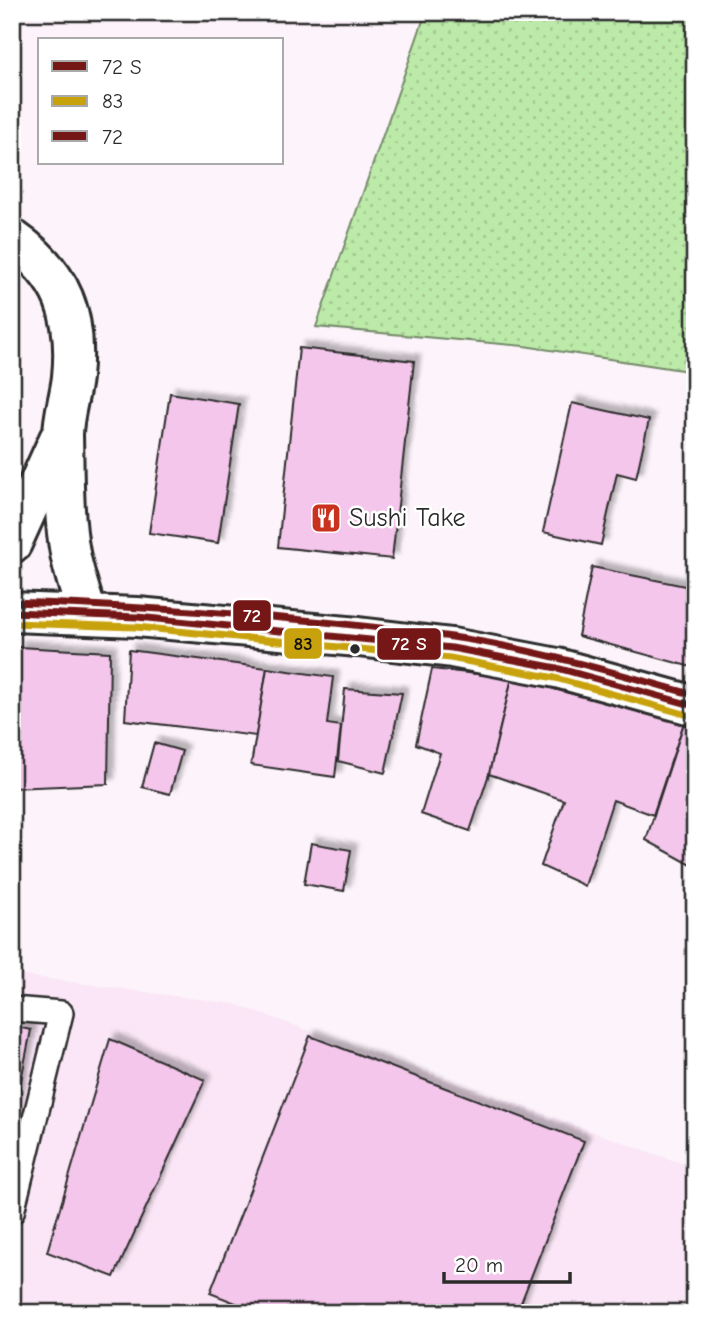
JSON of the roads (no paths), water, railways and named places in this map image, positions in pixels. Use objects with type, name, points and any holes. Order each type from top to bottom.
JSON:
[{"type":"main road","points":[[12,239],[37,258],[51,274],[61,290],[68,311],[74,352],[63,431],[69,550],[87,614]]},
{"type":"main road","points":[[12,543],[63,431]]},
{"type":"main road","points":[[12,612],[87,614],[358,637],[452,648],[557,668],[695,706]]},
{"type":"lane","points":[[12,1009],[61,1013],[12,1212]]},
{"type":"place","name":"Sushi Take","points":[[326,518]]}]
